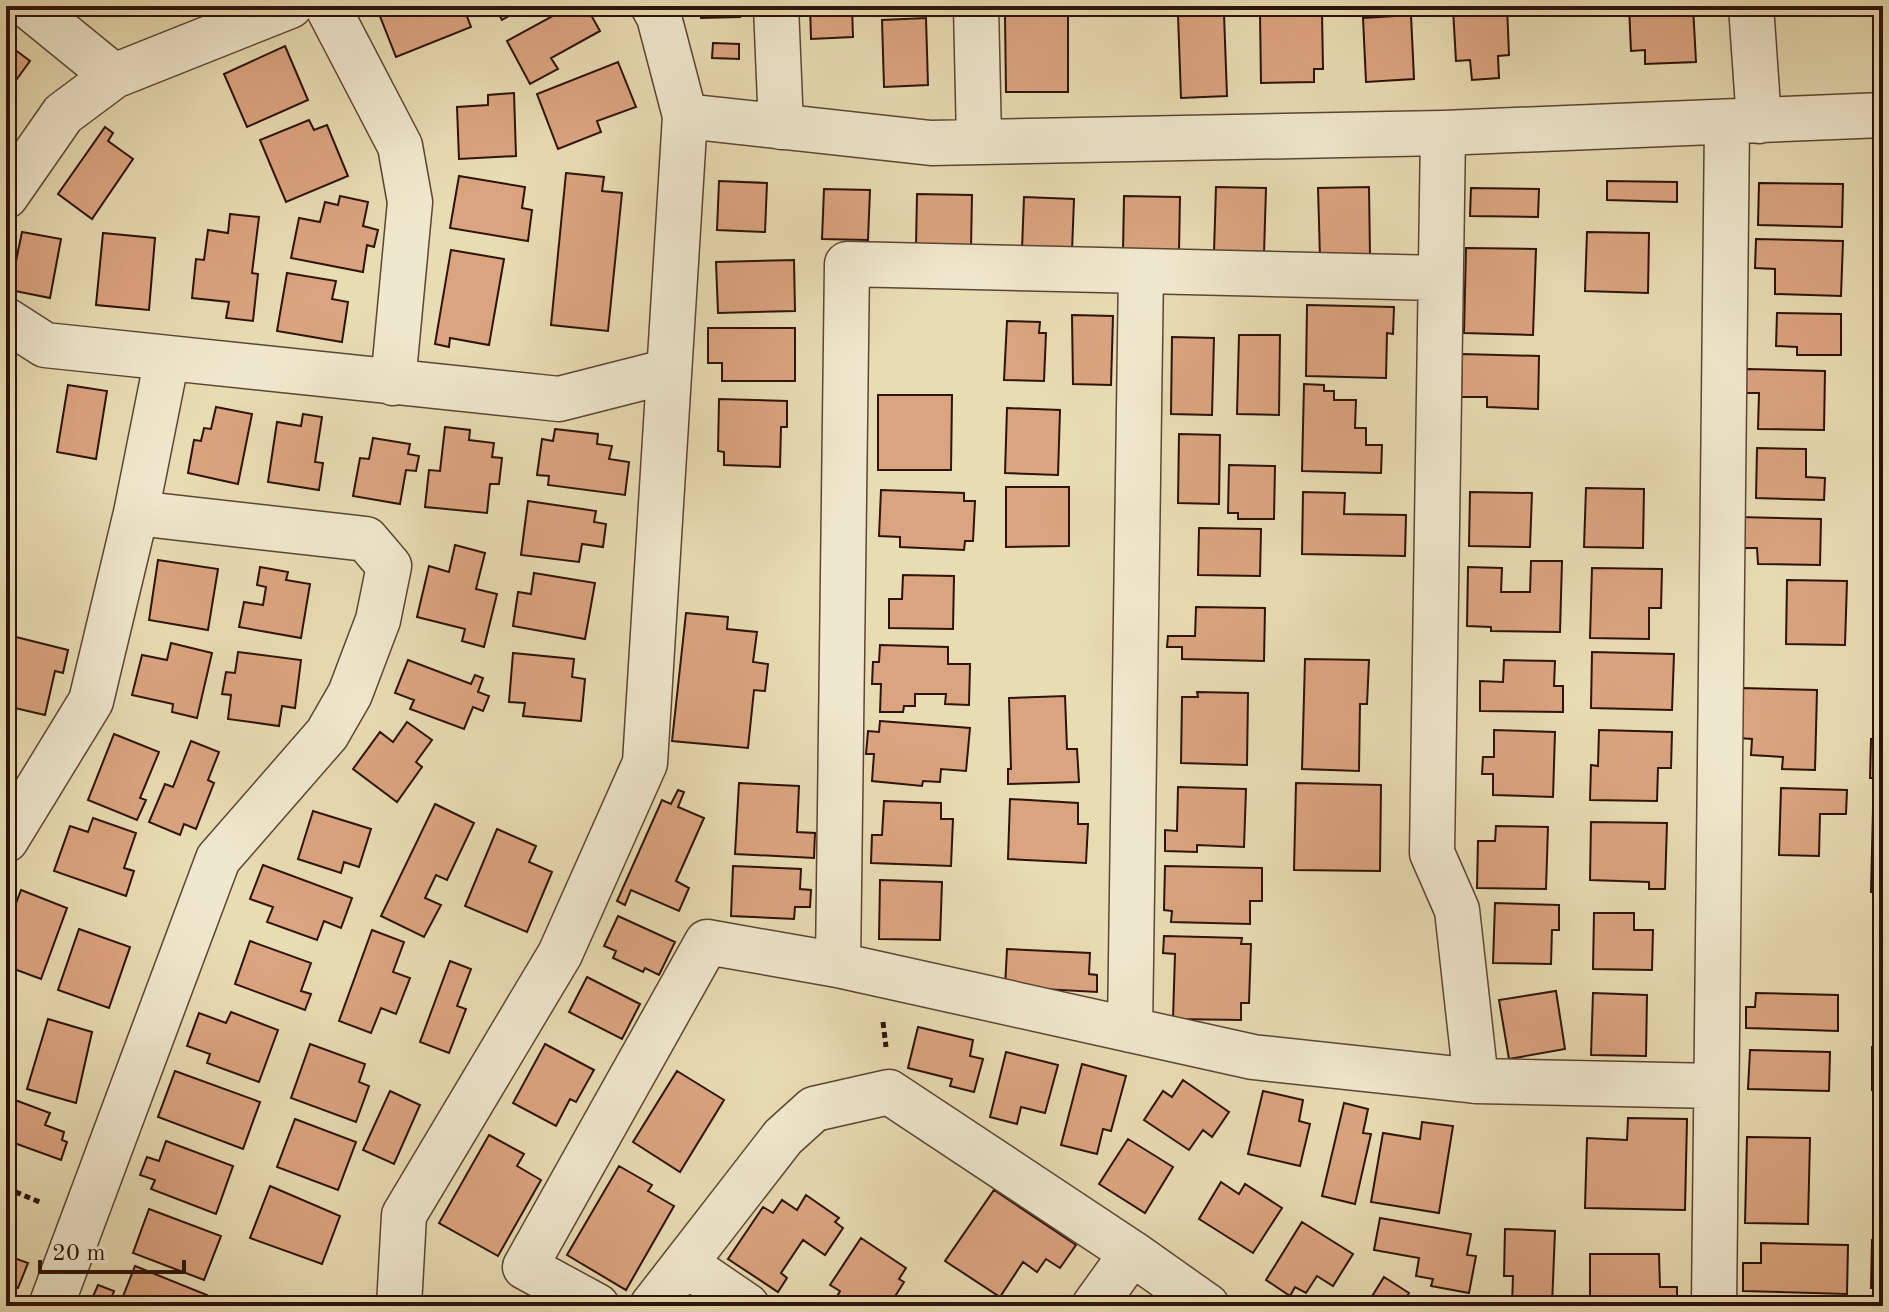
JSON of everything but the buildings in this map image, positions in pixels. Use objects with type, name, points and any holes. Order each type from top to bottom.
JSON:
[{"type":"street","points":[[28,6],[114,76]]},
{"type":"street","points":[[6,196],[63,114],[114,76],[290,6]]},
{"type":"street","points":[[327,6],[400,146],[410,202],[393,383]]},
{"type":"street","points":[[399,1306],[404,1215],[560,954],[645,763],[685,116],[659,17],[653,6]]},
{"type":"street","points":[[776,6],[781,127]]},
{"type":"street","points":[[976,6],[979,140]]},
{"type":"street","points":[[1714,1306],[1716,1086],[1743,122],[1751,6]]},
{"type":"street","points":[[685,116],[931,143],[1443,133],[1883,115]]},
{"type":"street","points":[[1443,133],[1432,853],[1457,910],[1476,1081]]},
{"type":"street","points":[[859,970],[847,264],[1439,278]]},
{"type":"street","points":[[1130,1030],[1141,271]]},
{"type":"street","points":[[6,320],[45,345],[559,399],[669,371]]},
{"type":"street","points":[[6,840],[91,701],[136,513],[167,358]]},
{"type":"street","points":[[51,1306],[218,859],[327,734],[350,694],[378,620],[389,566],[366,539],[136,513]]},
{"type":"street","points":[[597,1306],[525,1267],[707,942],[859,970],[1253,1057],[1476,1081],[1716,1086]]},
{"type":"street","points":[[652,1306],[687,1265],[783,1137],[814,1109],[889,1092],[1207,1306]]},
{"type":"street","points":[[1094,1306],[1132,1253]]},
{"type":"street","points":[[687,1265],[747,1306]]},
{"type":"path","points":[[859,970],[889,1092]]}]
